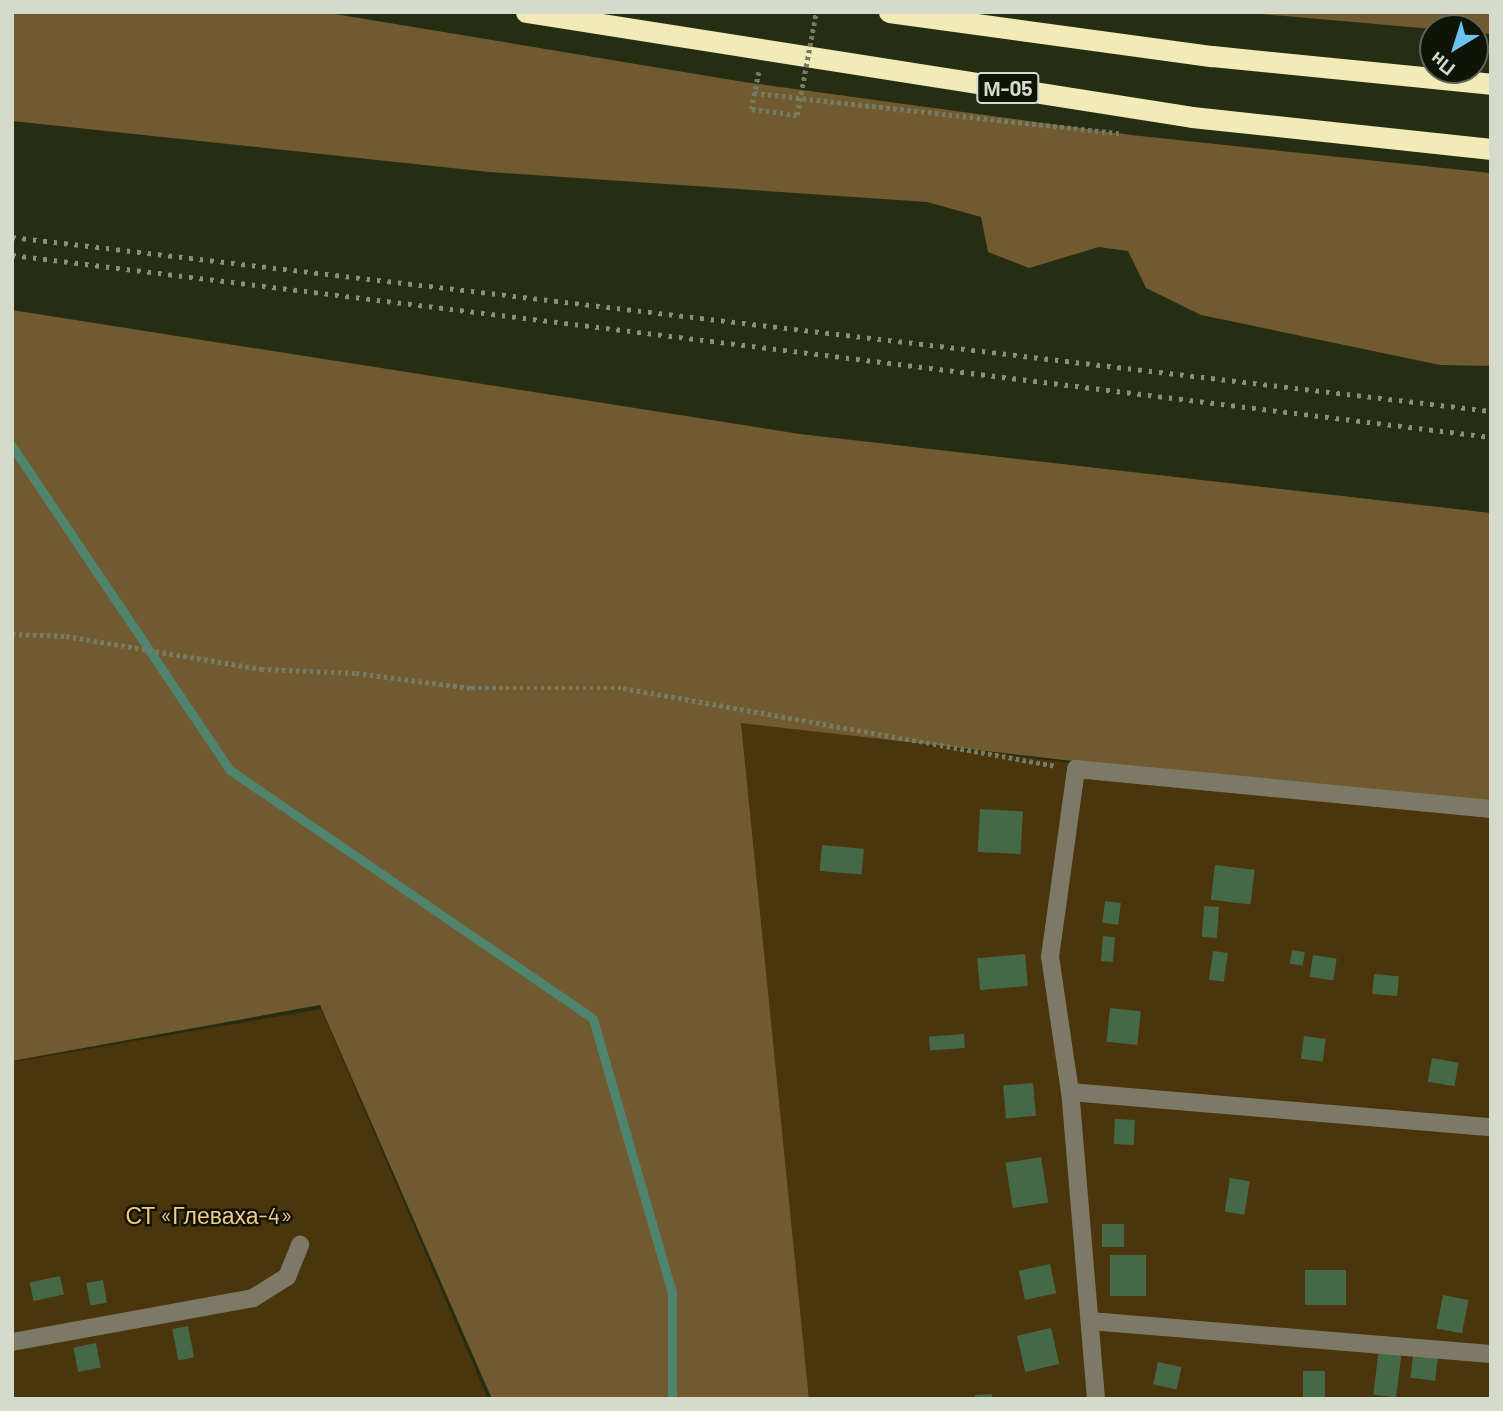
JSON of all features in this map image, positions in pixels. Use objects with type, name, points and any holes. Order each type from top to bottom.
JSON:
[{"type":"highway","name":"М-05","points":[[526,12],[1192,117],[1491,149]]},
{"type":"highway","points":[[889,12],[1212,56],[1491,84]]},
{"type":"street","points":[[1096,1399],[1070,1092],[1049,957],[1076,769],[1491,809]]},
{"type":"street","points":[[1070,1092],[1491,1126]]},
{"type":"street","points":[[12,1342],[253,1298],[287,1278],[300,1245]]},
{"type":"street","points":[[1090,1321],[1491,1354]]},
{"type":"path","points":[[763,51],[752,108],[797,115],[816,12]]},
{"type":"path","points":[[12,634],[66,636],[261,669],[356,673],[471,688],[624,688],[1076,769]]},
{"type":"green space","points":[[741,722],[1491,815],[1491,1399],[809,1399]]},
{"type":"green space","name":"СТ «Глеваха-4»","points":[[321,1009],[488,1399],[12,1399],[12,1062]]},
{"type":"shaded area","points":[[12,12],[323,12],[744,82],[1131,135],[1491,173],[1491,366],[1440,365],[1201,315],[1146,288],[1128,251],[1099,247],[1029,268],[988,252],[981,217],[927,202],[489,172],[12,121]]},
{"type":"shaded area","points":[[1237,12],[1491,12],[1491,34],[1489,14],[1419,14],[1419,28]]},
{"type":"shaded area","points":[[12,310],[800,434],[1491,513],[1491,809],[741,723],[809,1399],[492,1399],[320,1005],[12,1061]]},
{"type":"building","points":[[980,809],[1023,811],[1021,854],[978,852]]},
{"type":"building","points":[[822,845],[864,849],[862,875],[820,871]]},
{"type":"building","points":[[1215,865],[1255,870],[1250,905],[1211,900]]},
{"type":"building","points":[[1105,901],[1121,903],[1118,925],[1102,923]]},
{"type":"building","points":[[1204,906],[1219,907],[1217,938],[1202,937]]},
{"type":"building","points":[[1103,936],[1115,937],[1113,962],[1101,961]]},
{"type":"building","points":[[1292,950],[1305,952],[1303,966],[1290,964]]},
{"type":"building","points":[[1213,951],[1228,953],[1224,982],[1209,980]]},
{"type":"building","points":[[1025,954],[1028,986],[980,990],[977,958]]},
{"type":"building","points":[[1313,955],[1337,959],[1333,980],[1310,977]]},
{"type":"building","points":[[1374,974],[1399,976],[1397,996],[1372,994]]},
{"type":"building","points":[[1110,1008],[1141,1011],[1137,1045],[1106,1042]]},
{"type":"building","points":[[964,1034],[965,1048],[930,1050],[929,1036]]},
{"type":"building","points":[[1304,1036],[1326,1039],[1323,1062],[1301,1059]]},
{"type":"building","points":[[1432,1058],[1459,1063],[1454,1086],[1428,1082]]},
{"type":"building","points":[[1033,1083],[1036,1116],[1006,1118],[1003,1086]]},
{"type":"building","points":[[1115,1119],[1135,1120],[1134,1145],[1114,1144]]},
{"type":"building","points":[[1041,1157],[1048,1202],[1013,1208],[1005,1163]]},
{"type":"building","points":[[1230,1178],[1250,1181],[1244,1215],[1225,1212]]},
{"type":"building","points":[[1102,1224],[1124,1224],[1124,1247],[1102,1247]]},
{"type":"building","points":[[1110,1255],[1146,1255],[1146,1296],[1110,1296]]},
{"type":"building","points":[[1050,1264],[1056,1293],[1025,1300],[1019,1271]]},
{"type":"building","points":[[1305,1270],[1346,1270],[1346,1305],[1305,1305]]},
{"type":"building","points":[[60,1276],[64,1295],[34,1301],[30,1282]]},
{"type":"building","points":[[103,1280],[107,1303],[90,1306],[86,1283]]},
{"type":"building","points":[[1443,1295],[1469,1300],[1462,1333],[1437,1328]]},
{"type":"building","points":[[188,1326],[194,1357],[178,1360],[172,1329]]},
{"type":"building","points":[[1051,1328],[1059,1364],[1025,1372],[1017,1336]]},
{"type":"building","points":[[96,1343],[101,1368],[78,1372],[73,1347]]},
{"type":"building","points":[[1379,1348],[1402,1351],[1396,1397],[1373,1395]]},
{"type":"building","points":[[1414,1348],[1439,1351],[1435,1381],[1410,1378]]},
{"type":"building","points":[[1158,1362],[1181,1367],[1177,1389],[1153,1384]]},
{"type":"building","points":[[1303,1371],[1325,1371],[1325,1399],[1303,1399]]},
{"type":"building","points":[[992,1394],[992,1399],[975,1399],[975,1395]]},
{"type":"waterway","points":[[12,446],[230,770],[593,1019],[672,1292],[672,1399]]},
{"type":"railway","points":[[12,237],[1491,411]]},
{"type":"railway","points":[[12,255],[1491,437]]}]
